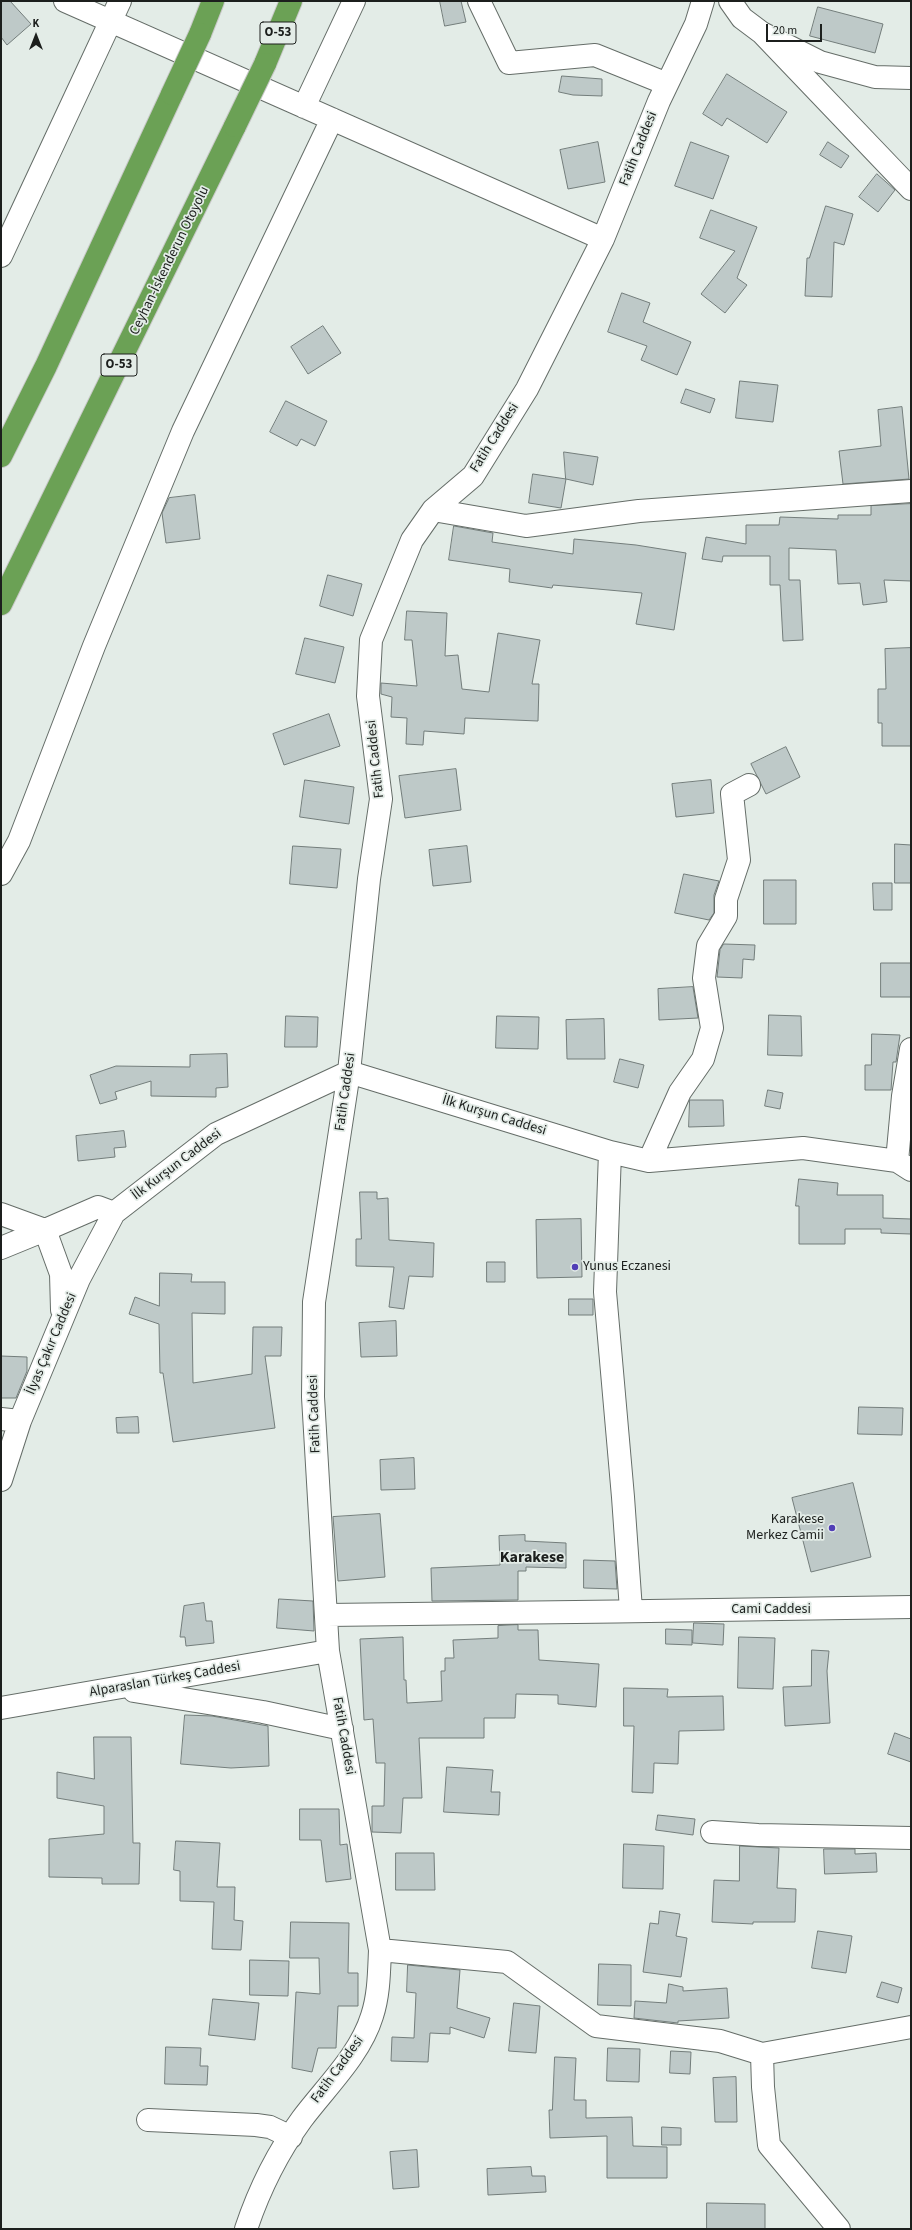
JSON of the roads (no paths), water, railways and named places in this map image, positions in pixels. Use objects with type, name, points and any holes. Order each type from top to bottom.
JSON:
[{"type":"highway","points":[[1,456],[49,359],[200,34],[213,1]]},
{"type":"highway","name":"Ceyhan-İskenderun Otoyolu","points":[[1,604],[265,64],[291,1]]},
{"type":"street","points":[[65,1],[603,239]]},
{"type":"street","points":[[1,256],[112,21],[120,1]]},
{"type":"street","points":[[304,107],[354,1]]},
{"type":"street","points":[[479,1],[509,63],[595,55],[667,84]]},
{"type":"street","name":"Fatih Caddesi","points":[[246,2229],[258,2192],[301,2120],[357,2048],[372,2017],[379,1982],[380,1950],[328,1651],[313,1397],[314,1302],[350,1072],[369,879],[382,799],[368,696],[371,640],[412,540],[432,510],[472,476],[526,389],[603,239],[667,84],[696,24],[703,1]]},
{"type":"street","points":[[730,1],[742,18],[762,32],[820,62],[875,77],[911,78]]},
{"type":"street","points":[[762,32],[911,189]]},
{"type":"street","points":[[1,874],[19,841],[94,646],[183,431],[332,119]]},
{"type":"street","points":[[432,510],[526,526],[639,511],[911,491]]},
{"type":"street","points":[[649,1161],[680,1092],[703,1059],[712,1028],[704,978],[708,946],[726,916],[726,899],[739,860],[732,794],[749,785]]},
{"type":"street","points":[[904,1166],[903,1096],[911,1049]]},
{"type":"street","name":"İlk Kurşun Caddesi","points":[[114,1213],[216,1134],[350,1072],[610,1152],[649,1161],[803,1148],[904,1166]]},
{"type":"street","points":[[610,1152],[605,1292],[623,1497],[631,1610]]},
{"type":"street","points":[[1,1248],[98,1207],[114,1213]]},
{"type":"street","name":"İlyas Çakır Caddesi","points":[[1,1480],[11,1420],[61,1323],[79,1279],[114,1213]]},
{"type":"street","points":[[1,1214],[45,1230]]},
{"type":"street","points":[[45,1230],[61,1274],[61,1323]]},
{"type":"street","name":"Cami Caddesi","points":[[327,1615],[570,1613],[631,1610],[911,1607]]},
{"type":"street","name":"Alparaslan Türkeş Caddesi","points":[[1,1708],[328,1651]]},
{"type":"street","points":[[117,1688],[263,1712],[342,1729]]},
{"type":"street","points":[[712,1832],[758,1835],[911,1838]]},
{"type":"street","points":[[380,1950],[506,1962],[596,2026],[720,2041],[762,2054],[911,2027]]},
{"type":"street","points":[[762,2054],[763,2087],[769,2145],[839,2229]]},
{"type":"street","points":[[148,2120],[256,2125],[270,2127],[291,2137]]},
{"type":"place","name":"Yunus Eczanesi","points":[[575,1267]]},
{"type":"place","name":"Karakese Merkez Camii","points":[[832,1528]]},
{"type":"district","name":"Karakese","points":[[532,1558]]}]
